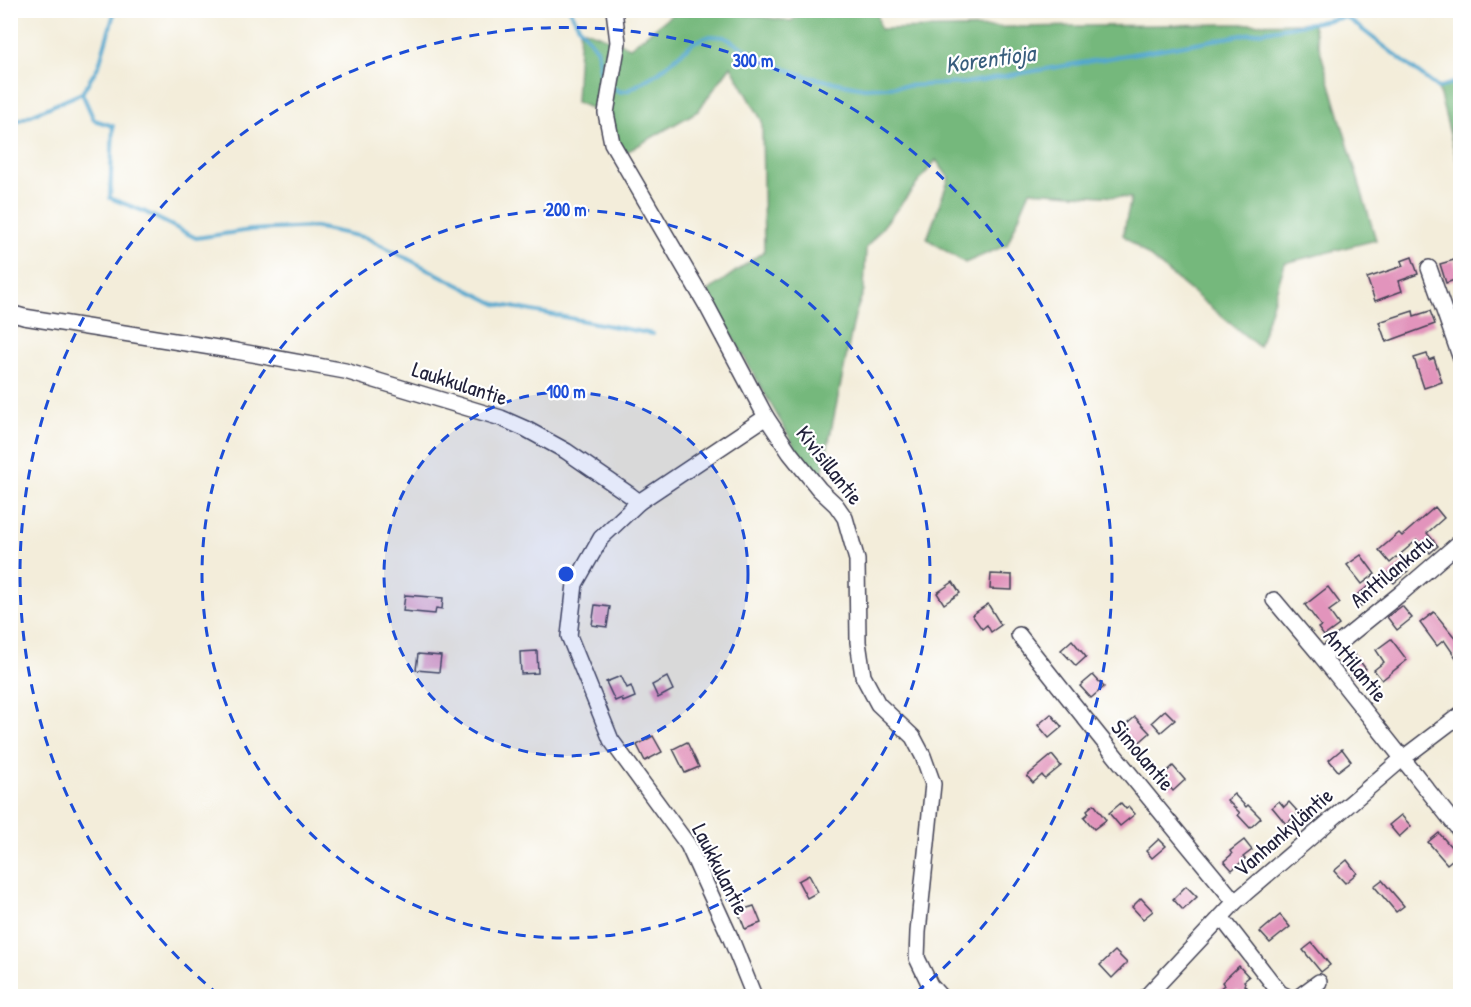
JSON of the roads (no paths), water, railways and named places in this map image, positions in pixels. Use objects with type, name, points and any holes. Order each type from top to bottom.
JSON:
[{"type":"street","name":"Kivisillantie","points":[[614,10],[618,42],[606,113],[612,142],[707,306],[766,417],[790,453],[819,489],[836,505],[845,518],[852,538],[857,560],[858,642],[863,676],[878,704],[913,737],[933,784],[917,958],[930,985],[940,996]]},
{"type":"street","points":[[1429,268],[1461,356]]},
{"type":"street","name":"Laukkulantie","points":[[10,313],[345,371],[501,418],[526,429],[566,451],[639,502],[601,537],[575,584],[569,636],[611,740],[688,845],[754,996]]},
{"type":"street","points":[[639,502],[766,417]]},
{"type":"street","name":"Anttilankatu","points":[[1322,657],[1461,542]]},
{"type":"street","name":"Anttilantie","points":[[1274,600],[1461,831]]},
{"type":"street","name":"Simolantie","points":[[1018,635],[1235,902]]},
{"type":"street","name":"Vanhankyläntie","points":[[1153,994],[1235,902],[1402,759],[1461,715]]},
{"type":"street","points":[[1221,917],[1280,993],[1287,996]]},
{"type":"street","points":[[1300,996],[1318,982]]},
{"type":"waterway","name":"Korentioja","points":[[10,124],[82,93],[99,65],[115,10]]},
{"type":"waterway","name":"Korentioja","points":[[570,10],[580,28],[597,49],[601,76],[607,83]]},
{"type":"waterway","name":"Korentioja","points":[[615,89],[620,92],[629,90],[659,72],[694,42],[710,36],[724,37],[770,63],[808,77],[864,88],[965,83],[1346,17],[1438,88],[1460,81]]},
{"type":"waterway","points":[[82,93],[94,120],[113,126],[110,198],[143,211],[196,238],[251,230],[315,227],[367,238],[496,304],[653,334]]}]
